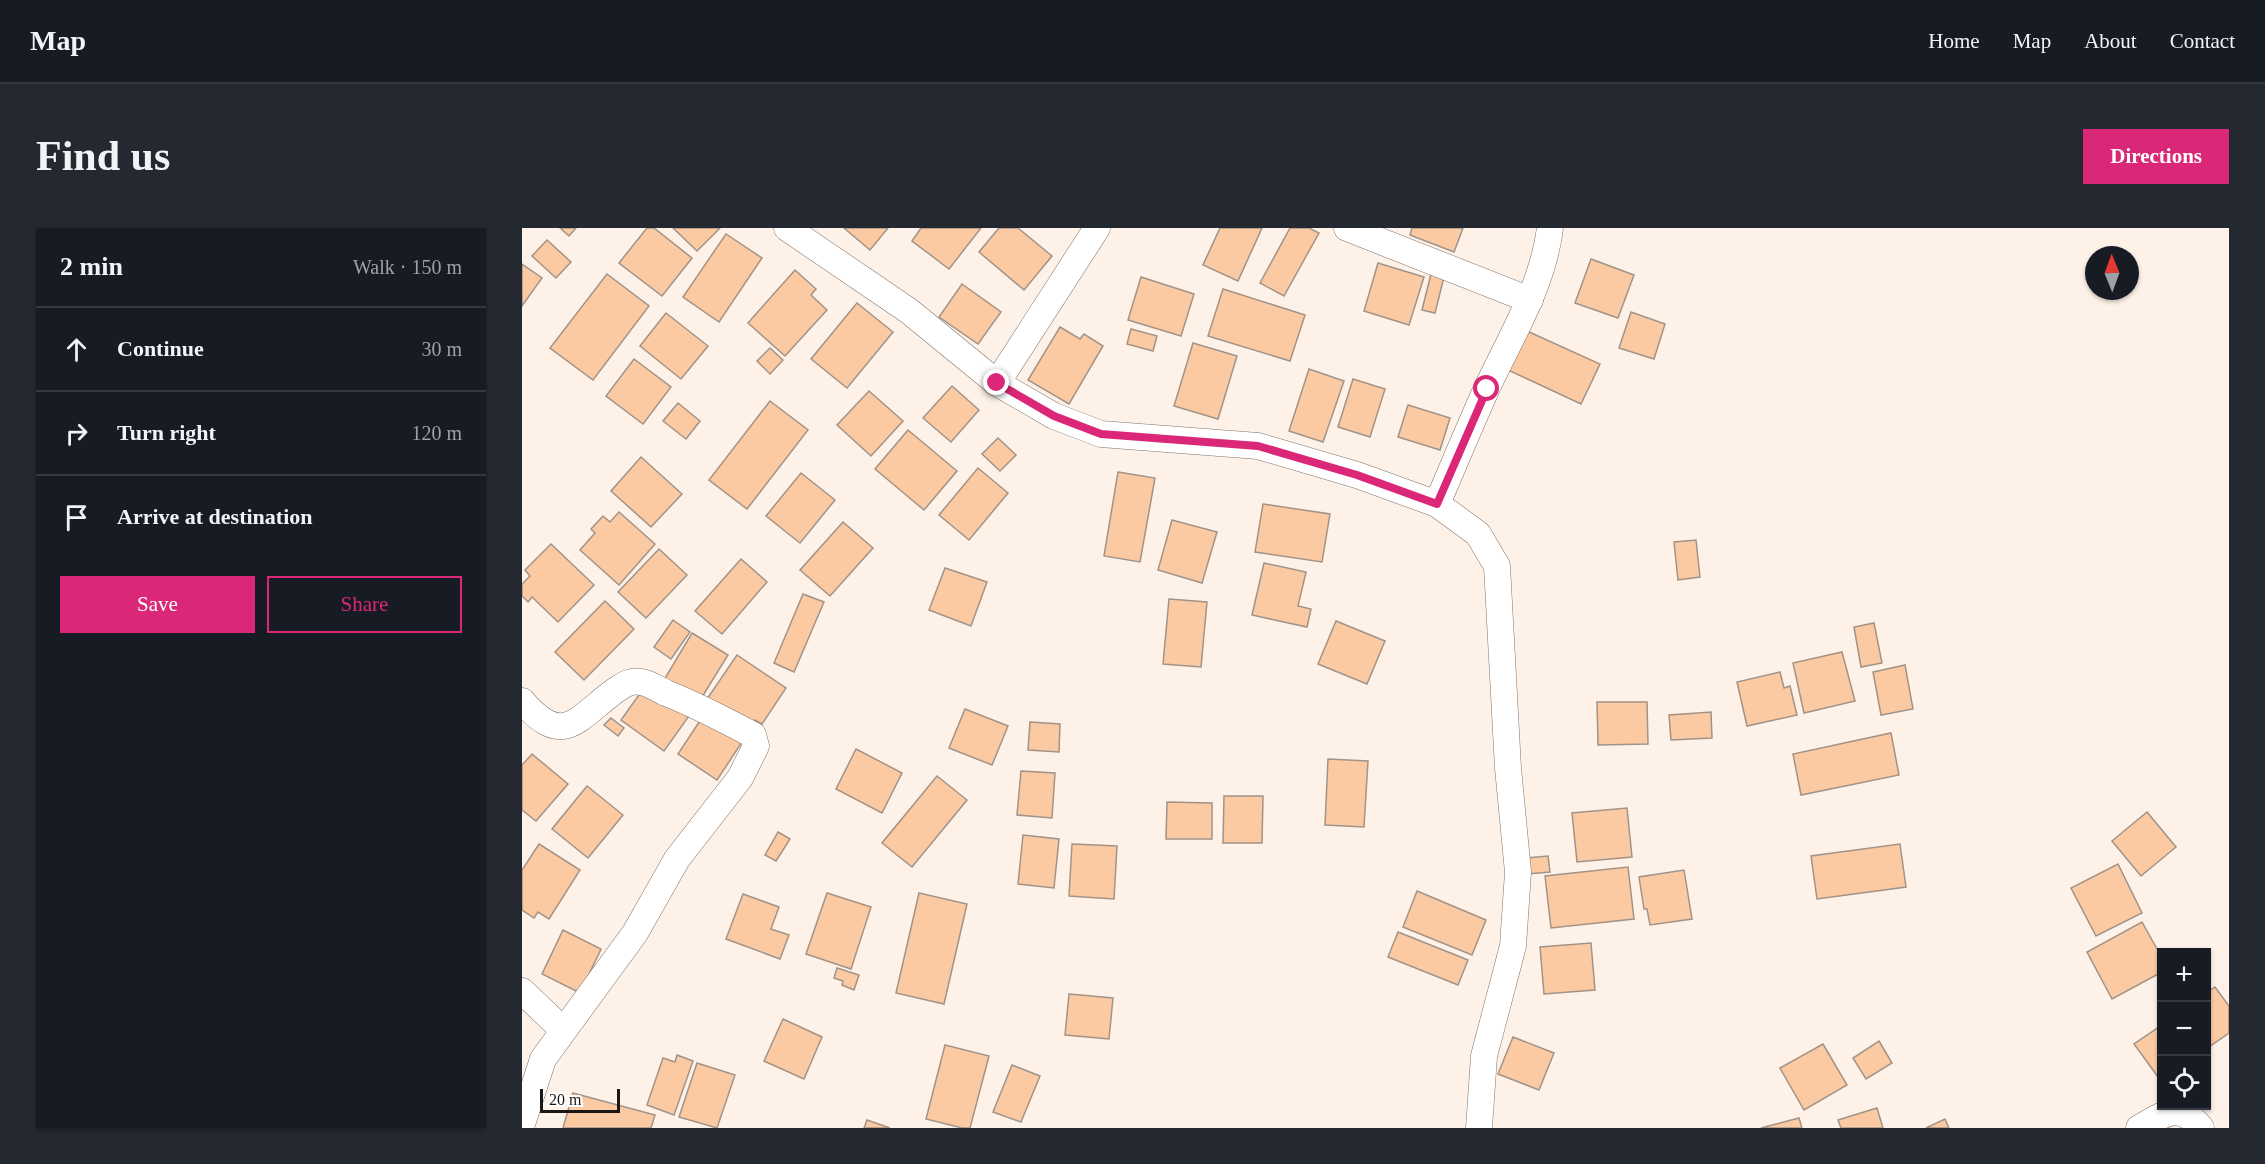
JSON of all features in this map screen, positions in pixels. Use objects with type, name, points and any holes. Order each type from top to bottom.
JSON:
[{"type":"street","points":[[787,228],[909,311],[997,383],[1054,416],[1101,434],[1258,446],[1357,475],[1437,504],[1478,534],[1497,566],[1509,768],[1518,872],[1513,946],[1484,1056],[1479,1128]]},
{"type":"street","points":[[997,383],[1097,228]]},
{"type":"street","points":[[1347,228],[1530,300]]},
{"type":"street","points":[[1437,504],[1487,389],[1530,300],[1549,239],[1550,228]]},
{"type":"street","points":[[522,701],[537,717],[552,726],[566,726],[577,722],[628,682],[641,682],[753,735],[756,746],[740,778],[677,859],[635,933],[543,1059],[522,1124]]},
{"type":"street","points":[[522,991],[563,1030]]},
{"type":"street","points":[[2139,1128],[2166,1112],[2178,1112],[2193,1118],[2201,1128]]},
{"type":"building","points":[[560,228],[576,228],[569,236]]},
{"type":"building","points":[[647,228],[654,228],[692,258],[662,296],[619,263]]},
{"type":"building","points":[[673,228],[720,228],[697,251]]},
{"type":"building","points":[[844,228],[888,228],[870,250]]},
{"type":"building","points":[[921,228],[981,228],[949,269],[912,241]]},
{"type":"building","points":[[999,228],[1018,228],[1052,256],[1024,290],[979,252]]},
{"type":"building","points":[[1220,228],[1262,228],[1238,281],[1203,265]]},
{"type":"building","points":[[1290,228],[1309,228],[1319,233],[1284,296],[1260,283]]},
{"type":"building","points":[[1412,228],[1463,228],[1454,252],[1410,235]]},
{"type":"building","points":[[726,234],[762,258],[719,322],[683,297]]},
{"type":"building","points":[[547,240],[571,262],[556,278],[532,256]]},
{"type":"building","points":[[1591,259],[1634,275],[1618,318],[1575,303]]},
{"type":"building","points":[[1378,263],[1424,277],[1409,325],[1364,311]]},
{"type":"building","points":[[522,264],[542,278],[522,306]]},
{"type":"building","points":[[795,270],[816,289],[811,295],[827,310],[785,356],[748,323]]},
{"type":"building","points":[[607,274],[649,306],[593,380],[550,348]]},
{"type":"building","points":[[1431,274],[1444,277],[1435,313],[1422,310]]},
{"type":"building","points":[[1141,277],[1194,294],[1181,336],[1128,320]]},
{"type":"building","points":[[962,284],[1001,312],[978,344],[939,317]]},
{"type":"building","points":[[1223,289],[1305,315],[1290,361],[1208,336]]},
{"type":"building","points":[[857,303],[893,332],[847,388],[811,359]]},
{"type":"building","points":[[1631,312],[1665,324],[1654,359],[1619,348]]},
{"type":"building","points":[[666,313],[708,346],[681,379],[640,346]]},
{"type":"building","points":[[1060,327],[1080,339],[1084,334],[1103,346],[1069,404],[1028,380]]},
{"type":"building","points":[[1131,329],[1157,336],[1153,351],[1127,344]]},
{"type":"building","points":[[1527,331],[1600,364],[1581,404],[1508,370]]},
{"type":"building","points":[[1193,343],[1237,356],[1218,419],[1174,406]]},
{"type":"building","points":[[770,348],[783,360],[770,374],[757,361]]},
{"type":"building","points":[[634,359],[671,387],[643,424],[606,396]]},
{"type":"building","points":[[1309,369],[1344,381],[1323,442],[1289,431]]},
{"type":"building","points":[[1353,379],[1385,389],[1370,437],[1338,427]]},
{"type":"building","points":[[952,386],[979,410],[951,442],[923,418]]},
{"type":"building","points":[[869,391],[903,421],[871,456],[837,425]]},
{"type":"building","points":[[770,401],[808,430],[747,509],[709,480]]},
{"type":"building","points":[[678,403],[700,421],[686,439],[663,421]]},
{"type":"building","points":[[1408,405],[1450,418],[1440,450],[1398,437]]},
{"type":"building","points":[[908,430],[957,471],[924,510],[875,469]]},
{"type":"building","points":[[998,438],[1016,455],[1000,471],[982,454]]},
{"type":"building","points":[[641,457],[682,494],[651,527],[611,491]]},
{"type":"building","points":[[978,468],[1008,493],[969,540],[939,515]]},
{"type":"building","points":[[1118,472],[1155,478],[1140,562],[1104,556]]},
{"type":"building","points":[[801,473],[835,500],[800,543],[766,516]]},
{"type":"building","points":[[1263,504],[1330,514],[1322,562],[1255,552]]},
{"type":"building","points":[[619,512],[655,544],[619,585],[580,550],[595,533],[591,529],[603,516],[610,522]]},
{"type":"building","points":[[1172,520],[1217,532],[1202,583],[1158,570]]},
{"type":"building","points":[[843,522],[873,548],[830,596],[800,570]]},
{"type":"building","points":[[1696,540],[1700,577],[1678,580],[1674,542]]},
{"type":"building","points":[[551,544],[594,585],[558,622],[532,597],[528,602],[522,596],[522,584],[530,576],[525,570]]},
{"type":"building","points":[[659,549],[687,575],[646,618],[618,592]]},
{"type":"building","points":[[741,559],[767,582],[722,634],[695,611]]},
{"type":"building","points":[[1264,563],[1306,572],[1298,606],[1311,609],[1307,627],[1252,615]]},
{"type":"building","points":[[945,568],[987,582],[971,626],[929,610]]},
{"type":"building","points":[[803,594],[824,602],[794,672],[774,663]]},
{"type":"building","points":[[1169,599],[1207,602],[1201,667],[1163,664]]},
{"type":"building","points":[[605,601],[634,629],[584,680],[555,652]]},
{"type":"building","points":[[673,620],[690,632],[671,659],[654,647]]},
{"type":"building","points":[[1336,621],[1385,641],[1367,684],[1318,664]]},
{"type":"building","points":[[1874,623],[1882,663],[1861,667],[1854,627]]},
{"type":"building","points":[[692,633],[728,655],[699,702],[664,680]]},
{"type":"building","points":[[1842,652],[1855,701],[1804,713],[1793,663]]},
{"type":"building","points":[[737,655],[786,688],[762,724],[755,720],[750,727],[707,699]]},
{"type":"building","points":[[1905,665],[1913,709],[1881,715],[1873,672]]},
{"type":"building","points":[[1780,672],[1784,688],[1790,686],[1797,715],[1747,726],[1737,682]]},
{"type":"building","points":[[646,685],[689,716],[664,751],[621,720]]},
{"type":"building","points":[[1597,702],[1647,702],[1648,744],[1598,745]]},
{"type":"building","points":[[965,709],[1008,726],[992,765],[949,748]]},
{"type":"building","points":[[1711,712],[1712,738],[1671,740],[1669,715]]},
{"type":"building","points":[[703,716],[742,742],[717,780],[678,754]]},
{"type":"building","points":[[611,718],[624,728],[618,736],[604,725]]},
{"type":"building","points":[[1030,722],[1060,724],[1059,752],[1028,750]]},
{"type":"building","points":[[1891,733],[1899,775],[1801,795],[1793,754]]},
{"type":"building","points":[[856,749],[902,773],[882,813],[836,789]]},
{"type":"building","points":[[532,754],[568,784],[536,821],[522,810],[522,765]]},
{"type":"building","points":[[1328,759],[1368,761],[1364,827],[1325,825]]},
{"type":"building","points":[[1021,771],[1055,773],[1052,818],[1017,815]]},
{"type":"building","points":[[937,776],[967,800],[912,867],[882,843]]},
{"type":"building","points":[[587,786],[623,815],[588,858],[552,829]]},
{"type":"building","points":[[1224,796],[1263,796],[1262,843],[1223,843]]},
{"type":"building","points":[[1167,802],[1212,803],[1212,839],[1166,839]]},
{"type":"building","points":[[1627,808],[1632,857],[1577,862],[1572,813]]},
{"type":"building","points":[[2147,812],[2176,847],[2141,876],[2112,841]]},
{"type":"building","points":[[778,832],[790,839],[776,861],[765,855]]},
{"type":"building","points":[[1023,835],[1059,839],[1054,888],[1018,884]]},
{"type":"building","points":[[539,844],[580,870],[549,919],[538,912],[534,918],[522,910],[522,870]]},
{"type":"building","points":[[1072,844],[1117,846],[1114,899],[1069,896]]},
{"type":"building","points":[[1900,844],[1906,887],[1817,899],[1811,856]]},
{"type":"building","points":[[1548,856],[1550,872],[1527,874],[1526,858]]},
{"type":"building","points":[[2118,864],[2142,913],[2096,936],[2071,888]]},
{"type":"building","points":[[1628,867],[1634,919],[1551,928],[1545,876]]},
{"type":"building","points":[[1684,870],[1692,919],[1650,925],[1647,909],[1644,909],[1639,877]]},
{"type":"building","points":[[1417,891],[1486,920],[1472,955],[1403,927]]},
{"type":"building","points":[[827,893],[871,907],[851,969],[806,954]]},
{"type":"building","points":[[919,893],[967,904],[944,1004],[896,993]]},
{"type":"building","points":[[743,894],[779,907],[771,929],[789,935],[780,959],[726,939]]},
{"type":"building","points":[[2142,922],[2157,949],[2157,975],[2112,999],[2087,952]]},
{"type":"building","points":[[563,930],[601,949],[580,993],[542,974]]},
{"type":"building","points":[[1398,932],[1468,960],[1458,985],[1388,957]]},
{"type":"building","points":[[1591,943],[1595,990],[1544,994],[1540,947]]},
{"type":"building","points":[[837,968],[859,975],[854,990],[842,985],[843,981],[834,978]]},
{"type":"building","points":[[2215,987],[2229,1006],[2229,1033],[2211,1046],[2211,1002],[2211,990]]},
{"type":"building","points":[[1069,994],[1113,998],[1109,1039],[1065,1035]]},
{"type":"building","points":[[783,1019],[822,1037],[804,1079],[764,1061]]},
{"type":"building","points":[[2157,1028],[2157,1076],[2134,1044]]},
{"type":"building","points":[[1513,1037],[1554,1053],[1539,1090],[1498,1074]]},
{"type":"building","points":[[1879,1041],[1892,1063],[1866,1079],[1853,1058]]},
{"type":"building","points":[[1823,1044],[1847,1085],[1804,1110],[1780,1068]]},
{"type":"building","points":[[945,1045],[989,1056],[970,1128],[926,1119]]},
{"type":"building","points":[[677,1055],[693,1061],[674,1115],[647,1105],[663,1058],[675,1062]]},
{"type":"building","points":[[697,1063],[735,1075],[717,1128],[679,1117]]},
{"type":"building","points":[[1012,1065],[1040,1076],[1021,1122],[993,1112]]},
{"type":"building","points":[[573,1093],[655,1115],[651,1128],[563,1128]]},
{"type":"building","points":[[1877,1108],[1883,1128],[1841,1128],[1838,1120]]},
{"type":"building","points":[[1799,1118],[1802,1128],[1761,1128]]},
{"type":"building","points":[[1945,1119],[1949,1128],[1926,1128]]},
{"type":"building","points":[[867,1120],[890,1128],[864,1128]]},
{"type":"route","points":[[997,383],[1054,416],[1101,434],[1258,446],[1357,475],[1437,504],[1487,389]]}]
